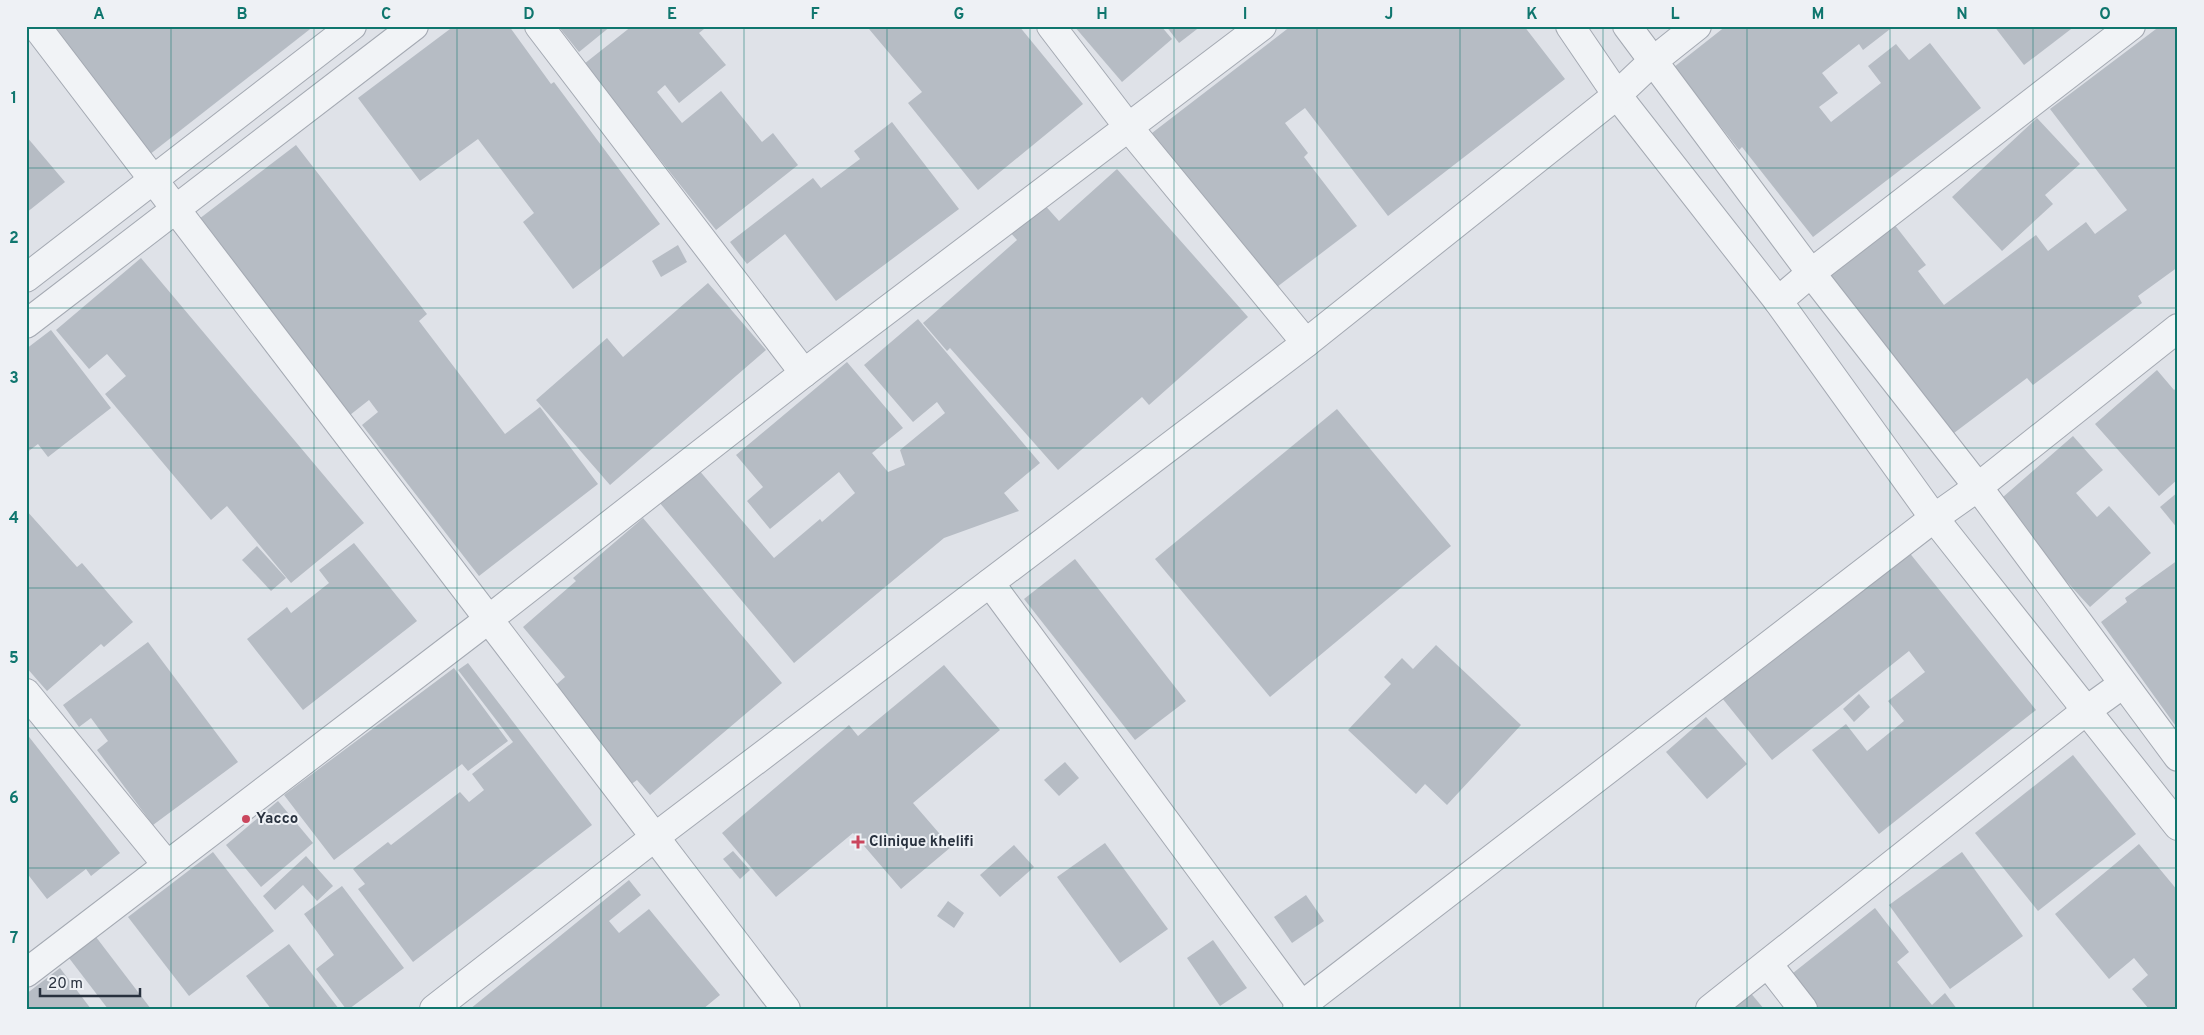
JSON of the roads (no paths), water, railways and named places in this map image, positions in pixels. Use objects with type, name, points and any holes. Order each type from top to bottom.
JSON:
[{"type":"street","points":[[36,26],[154,180],[174,210],[489,618],[786,1009]]},
{"type":"street","points":[[26,278],[352,26]]},
{"type":"street","points":[[26,324],[414,26]]},
{"type":"street","points":[[539,26],[804,373]]},
{"type":"street","points":[[1051,26],[1129,128],[1306,343]]},
{"type":"street","points":[[26,973],[489,618],[804,373],[1262,26]]},
{"type":"street","points":[[1570,26],[1617,95],[1778,302],[1934,518],[2178,826]]},
{"type":"street","points":[[1627,26],[1811,272],[1978,487],[2178,757]]},
{"type":"street","points":[[434,1009],[655,837],[1306,343],[1617,95],[1653,61],[1697,26]]},
{"type":"street","points":[[1778,302],[1811,272],[2131,26]]},
{"type":"street","points":[[990,583],[1301,1008],[1934,518],[1978,487],[2178,328]]},
{"type":"street","points":[[1710,1009],[2087,710],[2123,684]]},
{"type":"street","points":[[26,692],[167,865]]},
{"type":"street","points":[[1768,964],[1802,1009]]},
{"type":"place","name":"Yacco","points":[[246,819]]},
{"type":"place","name":"Clinique khelifi","points":[[858,842]]}]
